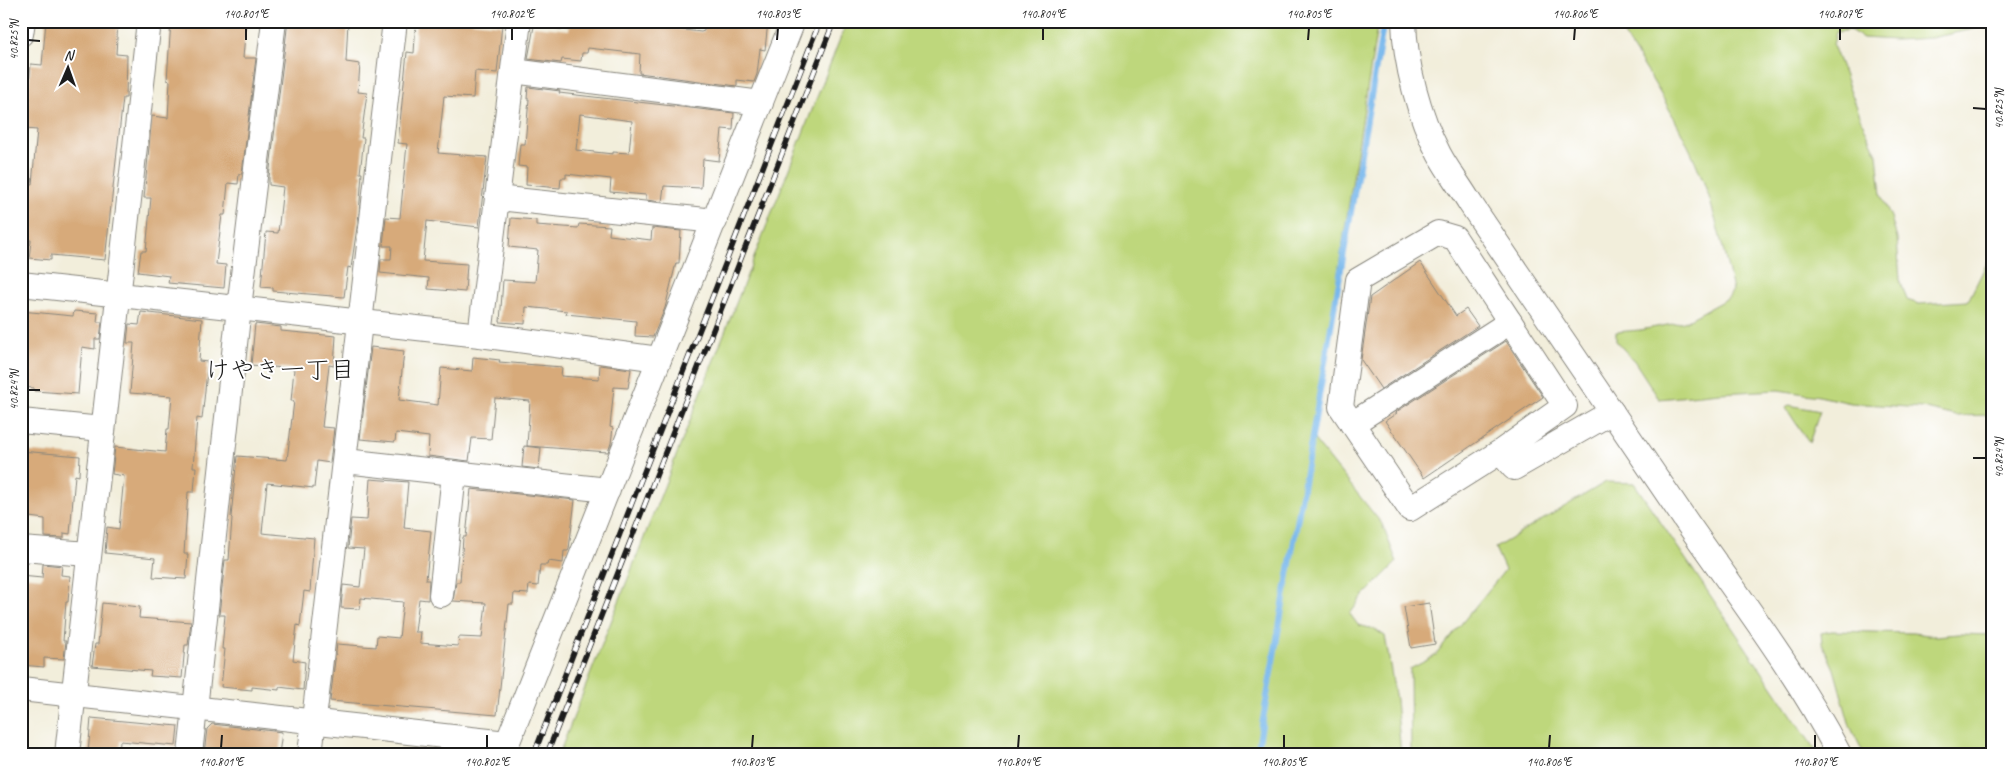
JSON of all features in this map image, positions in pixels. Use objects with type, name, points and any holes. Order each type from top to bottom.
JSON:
[{"type":"street","points":[[21,34],[23,21]]},
{"type":"street","points":[[67,754],[149,21]]},
{"type":"street","points":[[190,754],[274,21]]},
{"type":"street","points":[[310,754],[395,21]]},
{"type":"street","points":[[480,336],[519,21]]},
{"type":"street","points":[[21,689],[313,722],[505,749],[793,21]]},
{"type":"street","points":[[1404,21],[1410,74],[1429,132],[1439,154],[1612,412],[1769,638],[1814,707],[1839,754]]},
{"type":"street","points":[[513,71],[761,103]]},
{"type":"street","points":[[497,198],[714,221]]},
{"type":"street","points":[[1438,233],[1454,238],[1510,322],[1565,406],[1500,452],[1410,509],[1340,408],[1358,280],[1438,233]]},
{"type":"street","points":[[21,284],[480,336],[659,359]]},
{"type":"street","points":[[1352,424],[1510,322]]},
{"type":"street","points":[[1500,452],[1514,468],[1612,412]]},
{"type":"street","points":[[21,421],[102,429]]},
{"type":"street","points":[[345,461],[608,490]]},
{"type":"street","points":[[441,595],[454,474]]},
{"type":"street","points":[[21,549],[89,554]]},
{"type":"green space","points":[[847,21],[1378,21],[1312,437],[1382,524],[1397,562],[1362,597],[1350,614],[1358,625],[1374,629],[1385,636],[1396,700],[1401,754],[559,754]]},
{"type":"green space","points":[[1615,21],[1992,21],[1992,25],[1931,38],[1895,40],[1863,38],[1850,30],[1836,32],[1833,45],[1866,131],[1877,154],[1881,195],[1891,217],[1897,239],[1900,280],[1907,300],[1919,304],[1968,301],[1992,253],[1992,415],[1956,416],[1922,408],[1851,403],[1778,390],[1659,399],[1635,362],[1616,341],[1616,332],[1640,330],[1684,322],[1728,298],[1733,290],[1709,197],[1691,151],[1668,106]]},
{"type":"green space","points":[[1789,405],[1820,411],[1809,443],[1786,408]]},
{"type":"green space","points":[[1606,482],[1634,483],[1818,754],[1411,754],[1410,669],[1435,656],[1505,570],[1495,548]]},
{"type":"green space","points":[[1832,631],[1913,633],[1936,636],[1958,634],[1992,635],[1992,754],[1864,754],[1850,726],[1834,669],[1822,643],[1821,633]]},
{"type":"building","points":[[46,21],[118,21],[116,54],[127,55],[126,98],[123,98],[105,260],[51,255],[51,260],[29,258],[31,240],[21,240],[21,183],[32,184],[37,130],[25,129],[31,64],[42,65]]},
{"type":"building","points":[[171,21],[246,22],[243,58],[256,58],[242,174],[239,174],[238,184],[228,183],[225,215],[222,215],[216,264],[226,265],[224,288],[168,283],[169,276],[138,272],[141,251],[146,251],[151,198],[144,198],[152,116],[168,118],[170,81],[167,80]]},
{"type":"building","points":[[288,21],[348,21],[346,62],[360,64],[358,92],[367,93],[361,138],[364,138],[360,173],[362,173],[359,214],[351,268],[348,267],[344,297],[273,291],[273,288],[261,287],[266,232],[278,233],[283,187],[269,185],[269,177]]},
{"type":"building","points":[[416,21],[460,21],[502,25],[497,73],[475,71],[473,98],[444,96],[438,153],[487,157],[479,227],[427,221],[423,261],[467,264],[465,292],[428,289],[429,278],[380,273],[381,259],[391,259],[392,246],[383,246],[386,217],[400,218],[407,144],[398,143],[407,52],[414,53]]},
{"type":"building","points":[[570,21],[612,21],[701,32],[704,31],[704,21],[768,21],[765,50],[760,49],[757,74],[754,82],[737,80],[737,86],[639,73],[640,54],[588,48],[587,53],[582,53],[581,61],[562,59],[561,63],[528,59],[534,26],[569,30]]},
{"type":"building","points":[[528,87],[560,91],[559,93],[734,113],[733,130],[722,129],[719,161],[703,159],[701,188],[664,186],[662,202],[646,200],[646,195],[610,192],[611,179],[566,174],[566,178],[561,178],[560,188],[526,185],[527,167],[518,166],[520,144],[525,144],[529,99],[527,99]],"holes":[[[580,114],[632,121],[629,153],[613,152],[613,154],[576,150]]]},
{"type":"building","points":[[511,218],[536,220],[536,225],[578,228],[579,224],[610,226],[609,235],[651,240],[652,228],[681,231],[679,263],[676,263],[665,308],[653,337],[635,336],[636,321],[566,314],[567,311],[526,307],[525,324],[500,322],[503,280],[535,282],[538,250],[509,247]]},
{"type":"building","points":[[1420,262],[1456,316],[1466,309],[1478,326],[1381,389],[1361,360],[1370,297]]},
{"type":"building","points":[[21,311],[73,316],[74,311],[98,313],[97,322],[102,322],[100,339],[95,339],[95,349],[82,347],[78,394],[34,391],[34,388],[21,387]]},
{"type":"building","points":[[141,312],[202,319],[199,361],[208,362],[202,419],[197,418],[193,467],[196,467],[194,492],[188,492],[184,554],[188,554],[186,579],[153,577],[155,558],[105,553],[107,527],[119,529],[124,476],[112,474],[115,447],[165,452],[167,429],[169,429],[172,396],[130,393],[134,343],[127,343],[129,324],[139,325]]},
{"type":"building","points":[[255,324],[281,327],[281,331],[336,336],[334,366],[329,365],[322,427],[334,428],[330,463],[317,461],[314,488],[267,483],[262,533],[314,538],[310,592],[304,591],[300,626],[297,625],[293,660],[305,662],[303,690],[279,687],[279,690],[252,687],[252,690],[221,687],[225,649],[222,649],[225,615],[219,615],[225,560],[229,560],[237,456],[287,460],[294,401],[291,401],[294,369],[251,365]]},
{"type":"building","points":[[1506,341],[1543,397],[1424,478],[1385,421]]},
{"type":"building","points":[[371,347],[404,351],[399,400],[438,405],[441,368],[472,371],[473,357],[500,360],[499,362],[562,367],[561,376],[599,379],[600,365],[631,369],[628,388],[614,387],[610,427],[613,428],[608,452],[527,446],[530,401],[495,398],[491,439],[472,438],[469,461],[428,456],[429,437],[396,433],[395,442],[360,439]]},
{"type":"building","points":[[524,446],[541,448],[539,469],[522,467]]},
{"type":"building","points":[[21,451],[80,456],[79,476],[75,475],[70,534],[64,533],[64,538],[45,537],[45,519],[21,516]]},
{"type":"building","points":[[370,479],[408,482],[404,528],[431,531],[426,580],[429,580],[428,600],[419,599],[415,632],[421,632],[420,643],[458,646],[459,637],[482,638],[486,603],[453,601],[456,582],[460,582],[463,537],[466,537],[471,489],[575,500],[569,549],[564,551],[563,563],[548,561],[547,565],[540,565],[538,586],[529,585],[528,594],[514,593],[513,604],[509,604],[497,715],[330,701],[337,644],[376,647],[377,636],[399,638],[403,602],[361,598],[360,609],[341,608],[343,585],[360,587],[364,549],[348,548],[351,519],[367,520]]},
{"type":"building","points":[[43,564],[62,566],[61,575],[70,576],[63,641],[66,641],[64,659],[44,658],[44,667],[21,665],[21,576],[42,578]]},
{"type":"building","points":[[102,603],[140,607],[139,618],[191,622],[188,645],[185,645],[182,678],[150,676],[151,671],[92,666],[95,644],[98,644]]},
{"type":"building","points":[[1429,603],[1435,644],[1411,648],[1404,607]]},
{"type":"building","points":[[91,718],[178,726],[176,746],[120,741],[119,754],[88,754]]},
{"type":"building","points":[[212,724],[282,732],[279,754],[241,754],[223,751],[223,754],[204,754],[207,729]]},
{"type":"waterway","points":[[1257,754],[1384,21]]},
{"type":"railway","points":[[534,754],[820,21]]},
{"type":"railway","points":[[547,754],[834,21]]},
{"type":"district","name":"けやき一丁目","points":[[280,369]]}]
